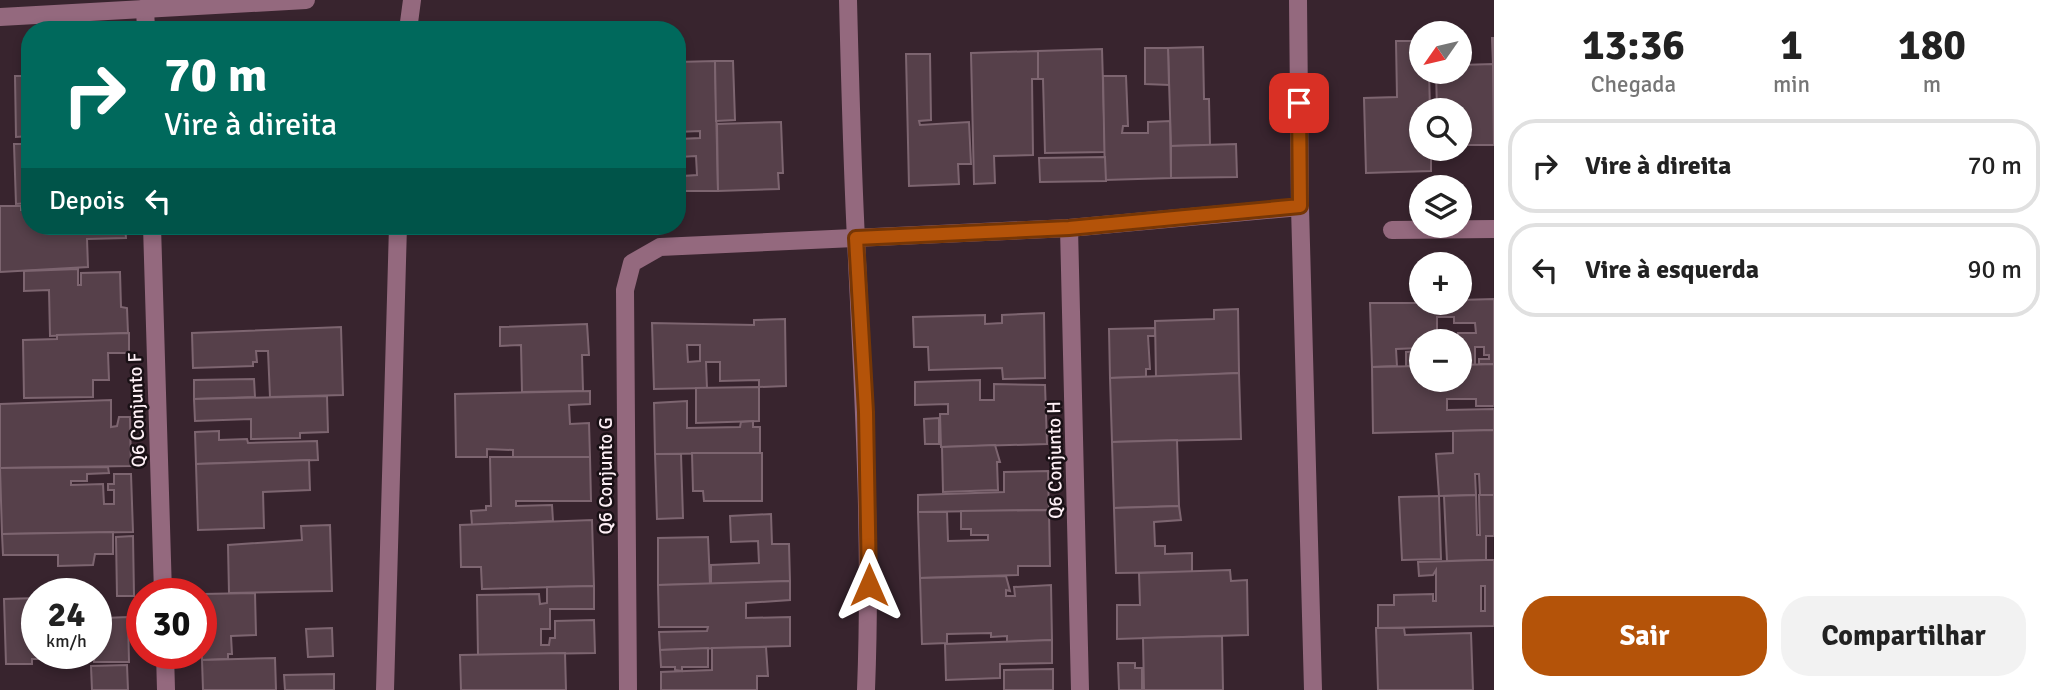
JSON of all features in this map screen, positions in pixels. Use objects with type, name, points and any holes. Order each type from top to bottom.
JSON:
[{"type":"street","points":[[0,17],[306,0]]},
{"type":"street","points":[[409,21],[412,0]]},
{"type":"street","points":[[848,0],[856,238],[866,412],[869,561],[866,690]]},
{"type":"street","points":[[1298,0],[1300,206],[1313,690]]},
{"type":"street","points":[[145,8],[146,21]]},
{"type":"street","points":[[856,238],[1069,228],[1300,206]]},
{"type":"street","name":"Q6 Conjunto H","points":[[1069,228],[1080,690]]},
{"type":"street","points":[[1392,230],[1494,229]]},
{"type":"street","name":"Q6 Conjunto F","points":[[152,235],[163,578]]},
{"type":"street","points":[[385,690],[398,235]]},
{"type":"street","name":"Q6 Conjunto G","points":[[628,690],[625,290],[632,263],[660,247],[856,238]]},
{"type":"street","points":[[165,669],[166,690]]},
{"type":"building","points":[[1494,38],[1494,99],[1493,64]]},
{"type":"building","points":[[1396,41],[1409,41],[1409,84],[1429,84],[1430,98],[1409,98],[1409,161],[1431,161],[1431,171],[1366,173],[1364,98],[1397,97]]},
{"type":"building","points":[[1203,47],[1204,99],[1209,99],[1210,145],[1171,146],[1168,48]]},
{"type":"building","points":[[1145,48],[1168,48],[1169,85],[1145,84]]},
{"type":"building","points":[[1102,49],[1105,152],[1045,153],[1043,79],[1038,79],[1038,51]]},
{"type":"building","points":[[1038,51],[1038,79],[1032,79],[1033,155],[994,156],[995,183],[974,184],[971,53]]},
{"type":"building","points":[[906,54],[930,54],[931,120],[919,121],[920,125],[969,122],[971,164],[958,164],[959,184],[909,186]]},
{"type":"building","points":[[715,61],[718,191],[686,191],[686,176],[697,175],[696,156],[686,157],[686,139],[700,138],[700,131],[686,132],[686,62]]},
{"type":"building","points":[[715,61],[733,61],[735,120],[716,121]]},
{"type":"building","points":[[1493,64],[1494,145],[1472,145],[1472,98],[1437,98],[1436,84],[1472,84],[1472,65]]},
{"type":"building","points":[[15,76],[21,76],[21,137],[16,137]]},
{"type":"building","points":[[1103,76],[1126,76],[1128,126],[1123,126],[1122,133],[1148,133],[1148,122],[1170,121],[1171,178],[1105,180]]},
{"type":"building","points":[[781,122],[783,173],[778,173],[779,189],[718,191],[717,124]]},
{"type":"building","points":[[14,144],[21,144],[21,204],[16,204]]},
{"type":"building","points":[[1236,144],[1237,177],[1171,178],[1171,146]]},
{"type":"building","points":[[1105,157],[1106,181],[1040,182],[1039,158]]},
{"type":"building","points":[[0,206],[21,206],[21,235],[126,235],[126,238],[87,239],[88,267],[0,272]]},
{"type":"building","points":[[78,269],[78,285],[81,285],[81,273],[120,272],[121,307],[127,308],[128,333],[50,336],[49,290],[24,291],[24,271]]},
{"type":"building","points":[[1494,299],[1494,364],[1479,364],[1479,359],[1489,359],[1489,355],[1484,355],[1484,347],[1475,347],[1475,365],[1472,365],[1472,333],[1476,333],[1475,323],[1454,323],[1454,317],[1437,317],[1437,329],[1409,329],[1409,348],[1396,349],[1397,366],[1372,367],[1370,303],[1409,303],[1409,315],[1472,315],[1472,300]]},
{"type":"building","points":[[1238,309],[1239,373],[1156,377],[1155,321],[1214,319],[1214,310]]},
{"type":"building","points":[[1044,313],[1045,378],[1003,379],[1002,368],[929,370],[928,347],[914,347],[913,317],[985,315],[985,324],[1002,323],[1002,315]]},
{"type":"building","points":[[785,319],[786,386],[759,387],[759,380],[720,381],[720,362],[706,362],[707,388],[654,389],[652,323],[754,325],[754,320]],"holes":[[[687,345],[700,345],[700,361],[688,362]]]},
{"type":"building","points":[[587,324],[589,355],[582,355],[583,391],[522,392],[521,345],[500,346],[500,327]]},
{"type":"building","points":[[341,327],[343,395],[270,397],[268,351],[256,351],[257,362],[253,362],[253,366],[193,368],[192,333]]},
{"type":"building","points":[[1155,328],[1155,336],[1148,336],[1150,369],[1146,369],[1146,377],[1110,378],[1109,329]]},
{"type":"building","points":[[129,333],[129,353],[108,353],[109,380],[93,380],[93,397],[24,398],[23,340],[57,339],[57,335]]},
{"type":"building","points":[[1406,352],[1409,352],[1409,366],[1406,366]]},
{"type":"building","points":[[1494,364],[1494,406],[1476,406],[1476,399],[1447,399],[1447,410],[1494,409],[1494,430],[1373,433],[1372,367],[1409,366],[1409,392],[1472,392],[1472,365]]},
{"type":"building","points":[[1239,373],[1241,439],[1112,442],[1110,378]]},
{"type":"building","points":[[254,379],[255,397],[194,399],[194,380]]},
{"type":"building","points":[[980,380],[980,400],[994,400],[994,384],[1045,385],[1047,444],[941,447],[940,414],[948,414],[948,404],[915,405],[915,382]]},
{"type":"building","points":[[759,387],[759,421],[696,423],[696,388]]},
{"type":"building","points":[[590,391],[590,404],[569,405],[570,424],[589,423],[590,457],[513,457],[513,450],[487,449],[487,457],[456,457],[455,394]]},
{"type":"building","points":[[327,396],[328,432],[300,433],[300,438],[251,439],[251,419],[195,421],[194,399]]},
{"type":"building","points":[[111,400],[111,427],[117,426],[119,417],[130,417],[131,466],[0,468],[0,404]]},
{"type":"building","points":[[687,401],[687,428],[740,427],[741,422],[753,421],[753,427],[760,427],[760,453],[655,454],[654,403]]},
{"type":"building","points":[[939,418],[939,444],[925,444],[924,419]]},
{"type":"building","points":[[1494,430],[1494,495],[1480,495],[1479,474],[1475,474],[1476,495],[1439,496],[1436,454],[1453,453],[1453,431]]},
{"type":"building","points":[[219,431],[219,440],[247,439],[248,443],[317,441],[318,460],[196,464],[195,432]]},
{"type":"building","points":[[1177,440],[1179,506],[1114,508],[1112,442]]},
{"type":"building","points":[[995,445],[1000,462],[997,462],[998,490],[943,492],[942,447]]},
{"type":"building","points":[[692,453],[762,453],[762,501],[704,501],[703,491],[693,491]]},
{"type":"building","points":[[655,454],[681,454],[683,518],[657,519]]},
{"type":"building","points":[[490,457],[590,457],[591,501],[516,501],[516,506],[552,505],[553,521],[472,525],[471,511],[486,510],[486,506],[491,506]]},
{"type":"building","points":[[309,460],[310,490],[263,492],[264,528],[198,530],[196,464]]},
{"type":"building","points":[[108,467],[109,473],[87,474],[87,481],[71,481],[71,485],[103,484],[104,504],[114,504],[114,490],[108,490],[108,484],[114,484],[114,474],[131,474],[133,532],[2,534],[0,468]]},
{"type":"building","points":[[1048,471],[1049,510],[918,512],[918,495],[1004,492],[1004,472]]},
{"type":"building","points":[[1476,495],[1477,535],[1480,535],[1479,495],[1494,495],[1494,536],[1486,536],[1486,560],[1447,561],[1444,496]]},
{"type":"building","points":[[1439,496],[1441,559],[1402,560],[1399,497]]},
{"type":"building","points":[[1179,506],[1181,520],[1154,522],[1155,546],[1165,546],[1165,554],[1192,553],[1192,572],[1116,573],[1114,508]]},
{"type":"building","points":[[1049,510],[1050,566],[1018,566],[1018,575],[920,578],[918,512],[947,512],[948,541],[988,540],[988,535],[971,535],[971,529],[961,529],[961,511]]},
{"type":"building","points":[[771,514],[772,544],[789,544],[790,581],[711,584],[711,565],[759,563],[758,541],[731,542],[730,516]]},
{"type":"building","points":[[592,520],[594,586],[482,589],[481,567],[461,567],[460,525]]},
{"type":"building","points":[[330,525],[332,591],[229,593],[228,545],[302,540],[301,526]]},
{"type":"building","points":[[113,532],[113,554],[95,554],[93,565],[58,566],[58,555],[3,555],[2,534]]},
{"type":"building","points":[[133,536],[134,578],[126,578],[126,596],[117,596],[116,537]]},
{"type":"building","points":[[708,537],[710,584],[658,585],[658,538]]},
{"type":"building","points":[[1494,560],[1494,626],[1378,628],[1378,605],[1394,605],[1394,595],[1433,594],[1433,601],[1436,601],[1436,570],[1433,575],[1419,576],[1418,562]],"holes":[[[1481,586],[1485,586],[1485,611],[1481,611]]]},
{"type":"building","points":[[1230,570],[1231,581],[1247,580],[1248,635],[1117,639],[1117,605],[1140,605],[1139,573]]},
{"type":"building","points":[[1006,576],[1010,591],[1006,590],[1006,596],[1015,596],[1014,587],[1051,585],[1052,640],[1007,642],[1007,636],[991,637],[991,633],[947,634],[947,643],[922,644],[920,578]]},
{"type":"building","points":[[790,581],[790,600],[746,603],[746,618],[790,617],[790,646],[660,650],[659,632],[707,631],[708,627],[659,627],[658,585]]},
{"type":"building","points":[[594,586],[594,609],[550,609],[550,629],[541,629],[541,645],[549,645],[550,638],[555,638],[555,621],[594,620],[595,653],[478,655],[477,595],[539,594],[540,604],[547,603],[547,587]]},
{"type":"building","points":[[255,593],[256,635],[231,636],[232,654],[228,654],[228,659],[217,659],[217,594]]},
{"type":"building","points":[[21,598],[21,664],[6,664],[4,599]]},
{"type":"building","points":[[126,617],[126,662],[112,662],[112,618]]},
{"type":"building","points":[[332,628],[333,656],[308,657],[306,629]]},
{"type":"building","points":[[1376,628],[1404,628],[1405,635],[1471,633],[1473,690],[1378,690]]},
{"type":"building","points":[[1222,636],[1223,690],[1144,690],[1143,638]]},
{"type":"building","points":[[1052,640],[1052,663],[1000,664],[1000,678],[946,680],[945,644]]},
{"type":"building","points":[[766,647],[768,676],[757,676],[757,690],[661,690],[661,672],[712,670],[712,648]]},
{"type":"building","points":[[708,648],[708,667],[682,667],[682,671],[675,670],[675,667],[661,667],[660,650]]},
{"type":"building","points":[[565,653],[566,690],[461,690],[460,655]]},
{"type":"building","points":[[275,658],[276,690],[203,690],[202,669],[217,669],[217,660]]},
{"type":"building","points":[[1118,663],[1135,663],[1135,668],[1142,668],[1142,690],[1119,690]]},
{"type":"building","points":[[112,665],[126,665],[128,690],[92,690],[91,669],[112,669]]},
{"type":"building","points":[[1053,669],[1053,690],[1004,690],[1004,670]]},
{"type":"building","points":[[334,674],[334,690],[285,690],[284,675]]},
{"type":"route","points":[[869,585],[866,412],[856,238],[1069,228],[1300,206],[1299,103]]}]
